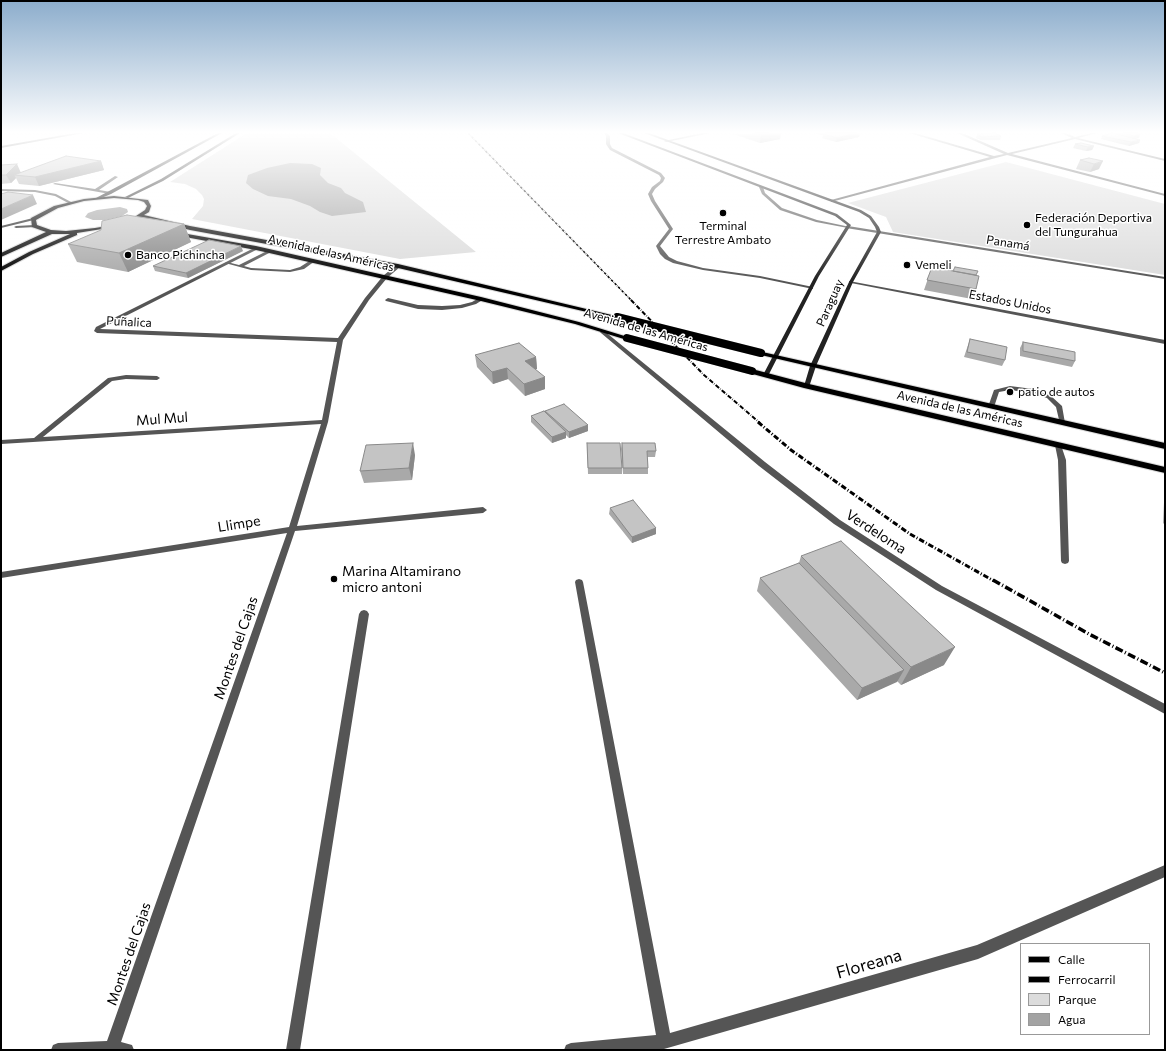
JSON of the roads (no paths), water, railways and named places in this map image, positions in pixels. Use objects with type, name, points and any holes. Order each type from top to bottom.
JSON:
[{"type":"main road","points":[[98,198],[131,182]]},
{"type":"main road","points":[[1,228],[33,219],[44,212],[71,203],[98,198],[127,197],[137,194],[158,182]]},
{"type":"main road","points":[[747,182],[836,215],[849,225],[848,227]]},
{"type":"main road","points":[[780,182],[860,211],[870,217],[880,232]]},
{"type":"main road","points":[[1,228],[34,226],[51,232],[82,232],[119,225],[140,216],[147,211],[149,206],[146,202],[127,197]]},
{"type":"main road","name":"Avenida de las Américas","points":[[140,216],[190,228],[398,266],[617,317],[813,366],[1165,446]]},
{"type":"main road","points":[[33,219],[34,226]]},
{"type":"main road","points":[[119,225],[134,227]]},
{"type":"main road","name":"Paraguay","points":[[766,375],[811,288],[848,227]]},
{"type":"main road","points":[[1,255],[51,232]]},
{"type":"main road","points":[[1,269],[82,232]]},
{"type":"main road","name":"Paraguay","points":[[806,386],[813,366],[851,282],[880,232]]},
{"type":"main road","name":"Avenida de las Américas","points":[[172,233],[256,248],[481,299],[577,323],[604,332],[806,386],[1165,470]]},
{"type":"street","points":[[96,190],[108,182]]},
{"type":"street","points":[[661,182],[653,188],[650,194],[671,229],[658,246],[667,258],[675,262],[703,268],[760,277],[811,288]]},
{"type":"street","points":[[832,201],[902,182]]},
{"type":"street","points":[[1115,182],[1165,195]]},
{"type":"street","points":[[56,184],[110,193]]},
{"type":"street","name":"Panamá","points":[[760,187],[763,192],[781,209],[816,221],[1165,278]]},
{"type":"street","points":[[1,190],[56,195],[71,203]]},
{"type":"street","points":[[204,246],[217,240]]},
{"type":"street","name":"Puñalica","points":[[256,248],[98,328],[97,331],[340,340]]},
{"type":"street","points":[[240,266],[269,251]]},
{"type":"street","points":[[227,263],[270,271],[290,271],[302,268],[313,261]]},
{"type":"street","name":"Montes del Cajas","points":[[111,1049],[292,529],[325,422],[340,340],[367,299],[385,277],[398,266]]},
{"type":"street","points":[[205,270],[212,270]]},
{"type":"street","name":"Estados Unidos","points":[[851,282],[1165,342]]},
{"type":"street","points":[[388,300],[418,307],[442,308],[460,307],[474,303],[481,299]]},
{"type":"street","name":"Verdeloma","points":[[604,332],[762,464],[837,522],[939,588],[1165,709]]},
{"type":"street","points":[[37,439],[110,379],[126,377],[157,378]]},
{"type":"street","points":[[991,407],[996,391],[1010,388],[1033,391],[1049,397],[1059,406],[1062,423]]},
{"type":"street","name":"Mul Mul","points":[[1,442],[325,422]]},
{"type":"street","points":[[1058,445],[1062,460],[1065,561]]},
{"type":"street","name":"Llimpe","points":[[1,575],[292,529],[483,510]]},
{"type":"street","points":[[579,582],[664,1042]]},
{"type":"street","points":[[293,1050],[364,614]]},
{"type":"street","name":"Floreana","points":[[571,1050],[664,1042],[978,952],[1165,871]]},
{"type":"street","points":[[58,1050],[127,1050]]},
{"type":"water","points":[[327,182],[341,188],[345,193],[363,202],[366,212],[332,216],[291,199],[268,196],[253,189],[246,183]]},
{"type":"water","points":[[120,207],[127,209],[128,212],[122,216],[105,220],[93,220],[85,217],[88,213],[97,210]]},
{"type":"railway","points":[[516,182],[632,301]]},
{"type":"railway","points":[[631,300],[704,375],[760,423]]},
{"type":"railway","points":[[758,422],[791,450],[910,534],[994,581]]},
{"type":"railway","points":[[993,580],[1089,634],[1165,673]]},
{"type":"place","name":"Terminal Terrestre Ambato","points":[[723,213]]},
{"type":"place","name":"Federación Deportiva del Tungurahua","points":[[1027,225]]},
{"type":"place","name":"Banco Pichincha","points":[[128,255]]},
{"type":"place","name":"Vemeli","points":[[907,265]]},
{"type":"place","name":"patio de autos","points":[[1010,392]]},
{"type":"place","name":"Marina Altamirano micro antoni","points":[[334,579]]}]
